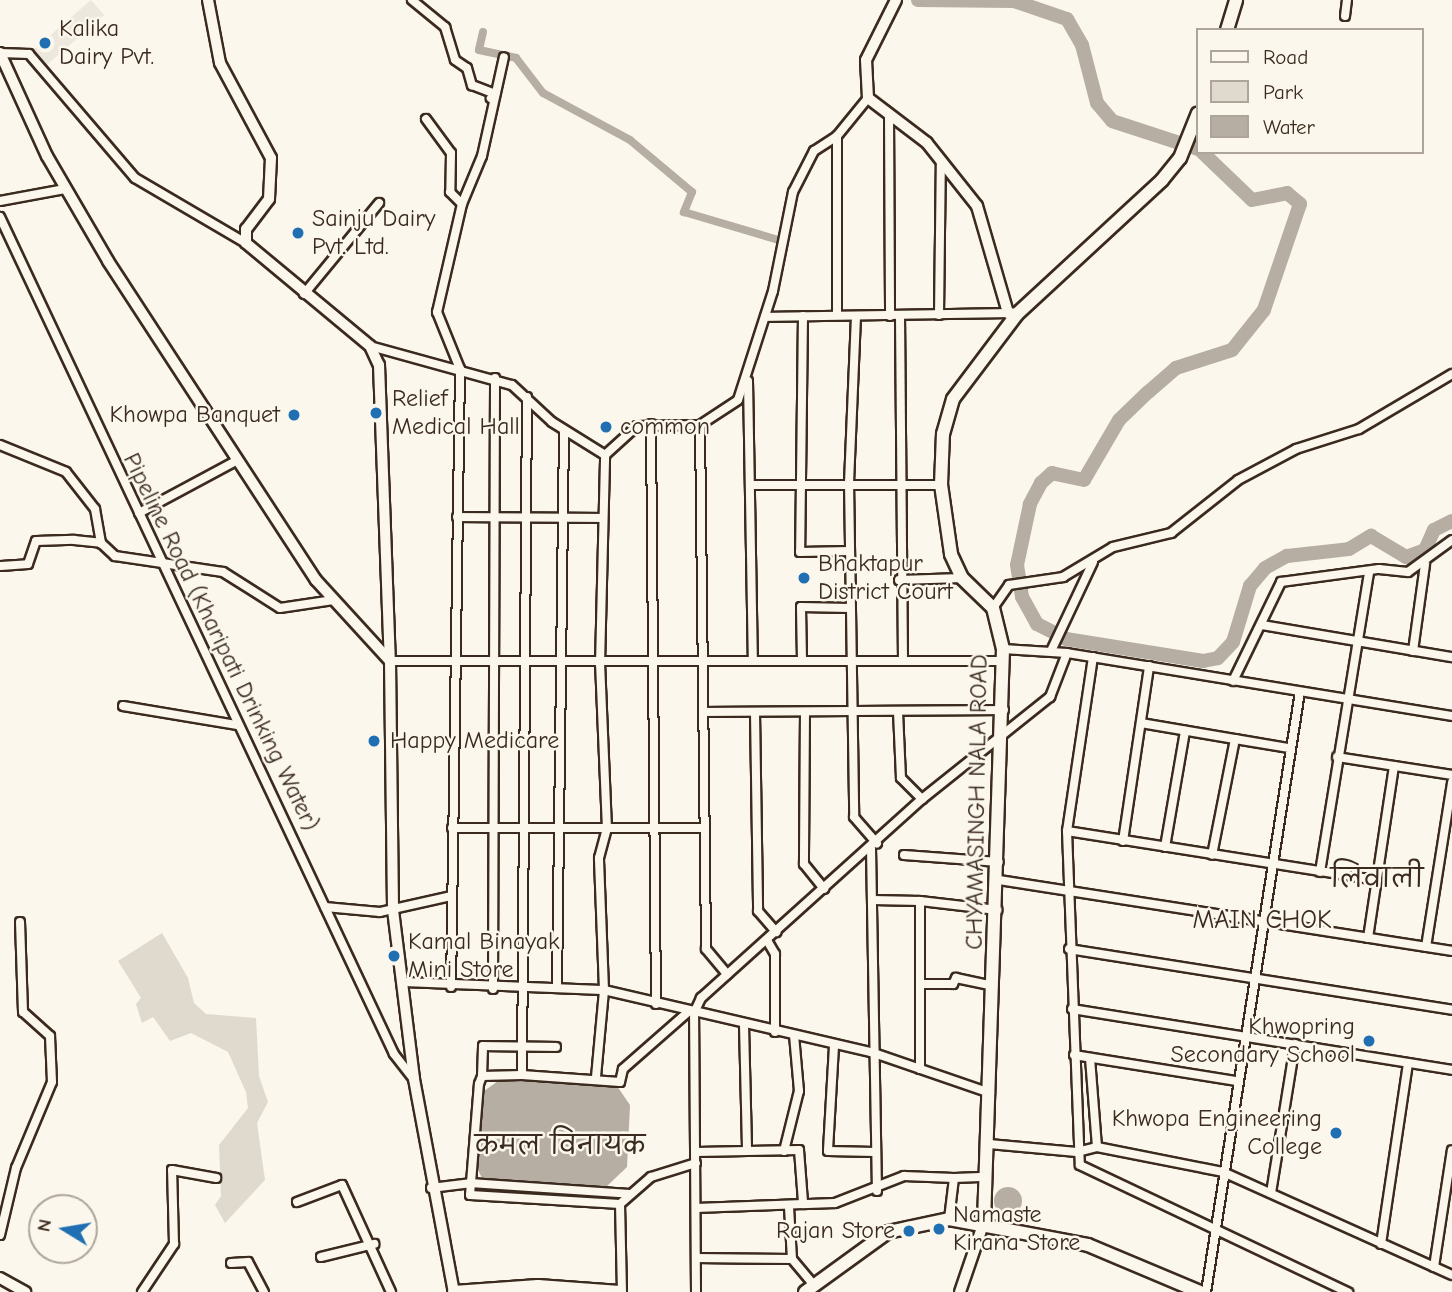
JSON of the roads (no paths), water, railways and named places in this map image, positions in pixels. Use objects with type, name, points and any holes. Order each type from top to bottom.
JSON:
[{"type":"main road","points":[[208,0],[220,62],[271,158],[269,199],[246,229],[246,243],[304,294],[370,346],[382,385],[390,662],[393,910],[431,1188],[454,1290],[621,1292]]},
{"type":"main road","points":[[1228,28],[1236,0]]},
{"type":"main road","points":[[895,1],[866,60],[868,98],[941,160],[986,225],[1012,314]]},
{"type":"main road","points":[[0,53],[2,66],[65,189],[238,460],[333,600],[390,662]]},
{"type":"main road","points":[[993,608],[962,578],[951,554],[941,485],[943,434],[953,399],[1012,314],[1180,158],[1196,119]]},
{"type":"main road","name":"CHYAMASINGH NALA ROAD","points":[[984,1222],[988,1177],[1004,733],[1003,655],[993,608]]},
{"type":"main road","points":[[809,1289],[888,1232],[948,1219],[984,1222],[1114,1253],[1200,1292]]},
{"type":"main road","points":[[960,1292],[984,1222]]},
{"type":"main road","points":[[0,1279],[25,1292]]},
{"type":"street","points":[[412,0],[445,27],[455,60],[467,68],[472,85],[492,98]]},
{"type":"street","points":[[1345,16],[1347,0]]},
{"type":"street","points":[[0,53],[29,54],[135,178],[246,243]]},
{"type":"street","points":[[451,987],[460,369],[437,312],[462,205],[471,194],[504,57]]},
{"type":"street","points":[[596,1077],[604,990],[599,858],[607,829],[600,665],[605,455],[623,436],[651,424],[700,425],[738,400],[748,381],[765,317],[793,192],[814,151],[837,136],[868,98]]},
{"type":"street","points":[[889,115],[890,316]]},
{"type":"street","points":[[426,119],[451,153],[450,192],[462,205]]},
{"type":"street","points":[[837,136],[837,316]]},
{"type":"street","points":[[939,315],[941,160]]},
{"type":"street","points":[[0,201],[65,189]]},
{"type":"street","points":[[304,294],[379,203]]},
{"type":"street","name":"Pipeline Road (Kharipati Drinking Water)","points":[[0,217],[160,562],[394,1054],[414,1079]]},
{"type":"street","points":[[765,317],[1012,314]]},
{"type":"street","points":[[803,316],[803,482],[800,552],[850,551]]},
{"type":"street","points":[[856,316],[849,482],[854,817],[874,846],[871,1052],[877,1191]]},
{"type":"street","points":[[900,316],[899,580],[903,660]]},
{"type":"street","points":[[370,346],[495,378],[527,397],[564,431],[605,455]]},
{"type":"street","points":[[993,608],[1009,585],[1031,579],[1063,576],[1093,562],[1113,547],[1171,533],[1238,480],[1296,449],[1373,423],[1452,374]]},
{"type":"street","points":[[493,989],[495,378]]},
{"type":"street","points":[[748,381],[753,485],[753,660]]},
{"type":"street","points":[[522,1075],[526,988],[523,828],[527,397]]},
{"type":"street","points":[[651,424],[656,1004]]},
{"type":"street","points":[[700,425],[705,660],[706,948],[727,974]]},
{"type":"street","points":[[557,988],[564,431]]},
{"type":"street","points":[[0,445],[66,472],[95,509],[100,543]]},
{"type":"street","points":[[139,513],[238,460]]},
{"type":"street","points":[[753,485],[849,482],[941,485]]},
{"type":"street","points":[[457,517],[603,519]]},
{"type":"street","points":[[1,566],[28,564],[36,541],[100,543],[115,556],[236,577],[280,608],[333,600]]},
{"type":"street","points":[[1233,681],[1262,625],[1272,591],[1281,582],[1408,572],[1425,564],[1452,541]]},
{"type":"street","points":[[1053,648],[1093,562]]},
{"type":"street","points":[[1413,651],[1425,564]]},
{"type":"street","points":[[1320,872],[1337,757],[1370,573]]},
{"type":"street","points":[[899,580],[962,578]]},
{"type":"street","points":[[802,660],[801,607],[850,608]]},
{"type":"street","points":[[1262,625],[1452,657]]},
{"type":"street","points":[[390,662],[600,665],[652,660],[903,660],[1003,655],[1053,648],[1067,653],[1452,716]]},
{"type":"street","points":[[482,1076],[596,1077],[620,1082],[622,1069],[691,1012],[727,974],[768,943],[776,932],[874,846],[922,799],[1050,697],[1067,653]]},
{"type":"street","points":[[1093,657],[1067,831],[1076,1152],[1087,1173],[1348,1292]]},
{"type":"street","points":[[1123,841],[1149,666]]},
{"type":"street","points":[[1206,1292],[1269,864],[1300,692]]},
{"type":"street","points":[[123,706],[237,724]]},
{"type":"street","points":[[704,712],[1003,710]]},
{"type":"street","points":[[805,712],[804,864],[824,889]]},
{"type":"street","points":[[898,712],[901,778],[922,799]]},
{"type":"street","points":[[755,713],[758,911],[776,932]]},
{"type":"street","points":[[1141,723],[1289,748]]},
{"type":"street","points":[[1165,847],[1185,730]]},
{"type":"street","points":[[1212,855],[1235,739]]},
{"type":"street","points":[[1337,757],[1452,775]]},
{"type":"street","points":[[1368,938],[1394,766]]},
{"type":"street","points":[[1426,947],[1452,782]]},
{"type":"street","points":[[452,828],[705,828]]},
{"type":"street","points":[[1067,831],[1377,880]]},
{"type":"street","points":[[904,855],[1000,862]]},
{"type":"street","points":[[999,880],[1452,951]]},
{"type":"street","points":[[325,907],[393,910],[451,896]]},
{"type":"street","points":[[873,900],[920,901],[997,910]]},
{"type":"street","points":[[920,901],[920,1069]]},
{"type":"street","points":[[0,1235],[16,1168],[52,1082],[50,1036],[23,1012],[20,922]]},
{"type":"street","points":[[768,943],[775,954],[775,1031]]},
{"type":"street","points":[[1069,949],[1452,1010]]},
{"type":"street","points":[[920,984],[953,984],[956,978],[994,986]]},
{"type":"street","points":[[402,982],[493,989],[604,990],[834,1046],[871,1052],[991,1093]]},
{"type":"street","points":[[1072,1009],[1452,1070]]},
{"type":"street","points":[[691,1012],[696,1152],[696,1292]]},
{"type":"street","points":[[744,1025],[747,1149]]},
{"type":"street","points":[[784,1151],[799,1091],[794,1035]]},
{"type":"street","points":[[1270,1193],[1295,1044]]},
{"type":"street","points":[[556,1047],[483,1046],[470,1195],[620,1204]]},
{"type":"street","points":[[834,1046],[828,1151],[875,1152]]},
{"type":"street","points":[[1074,1055],[1237,1081]]},
{"type":"street","points":[[1090,1058],[1097,1147]]},
{"type":"street","points":[[1381,1244],[1408,1063]]},
{"type":"street","points":[[989,1144],[1076,1152],[1097,1147],[1223,1172],[1452,1275]]},
{"type":"street","points":[[696,1152],[799,1150],[803,1202]]},
{"type":"street","points":[[1434,1267],[1452,1150]]},
{"type":"street","points":[[621,1292],[620,1204],[651,1177],[696,1163]]},
{"type":"street","points":[[142,1292],[174,1244],[172,1170],[216,1178]]},
{"type":"street","points":[[696,1208],[789,1207],[803,1202],[835,1203],[877,1191],[904,1175],[988,1177]]},
{"type":"street","points":[[948,1219],[954,1178]]},
{"type":"street","points":[[431,1188],[470,1183],[630,1194]]},
{"type":"street","points":[[297,1202],[342,1185],[374,1244],[391,1292]]},
{"type":"street","points":[[789,1207],[792,1259],[809,1289]]},
{"type":"street","points":[[321,1257],[374,1244]]},
{"type":"street","points":[[696,1258],[792,1259]]},
{"type":"street","points":[[231,1263],[248,1262],[264,1292]]},
{"type":"water","points":[[501,1079],[617,1086],[630,1105],[627,1167],[606,1187],[482,1178],[476,1166],[484,1091]]},
{"type":"water","points":[[1008,1187],[1018,1191],[1022,1201],[1018,1211],[1008,1215],[998,1211],[994,1201],[998,1191]]},
{"type":"waterway","points":[[918,0],[1014,1],[1067,19],[1082,45],[1097,103],[1112,121],[1196,148]]},
{"type":"waterway","points":[[483,32],[479,50],[516,58],[543,93],[630,140],[692,192],[684,212],[782,241]]},
{"type":"waterway","points":[[1204,154],[1252,200],[1287,193],[1300,204],[1264,310],[1232,350],[1176,368],[1148,392],[1119,420],[1084,480],[1052,473],[1041,483],[1030,504],[1017,565],[1022,597],[1037,624],[1066,639],[1203,661],[1218,658],[1233,642],[1250,586],[1265,568],[1287,556],[1349,549],[1371,536],[1406,557],[1425,550],[1434,530],[1452,521]]},
{"type":"place","name":"Kalika Dairy Pvt.","points":[[45,43]]},
{"type":"place","name":"Sainju Dairy Pvt. Ltd.","points":[[298,233]]},
{"type":"place","name":"Relief Medical Hall","points":[[376,413]]},
{"type":"place","name":"Khowpa Banquet","points":[[294,415]]},
{"type":"place","name":"common","points":[[606,427]]},
{"type":"place","name":"Bhaktapur District Court","points":[[804,578]]},
{"type":"place","name":"Happy Medicare","points":[[374,741]]},
{"type":"place","name":"Kamal Binayak Mini Store","points":[[394,956]]},
{"type":"place","name":"Khwopring Secondary School","points":[[1369,1041]]},
{"type":"place","name":"Khwopa Engineering College","points":[[1336,1133]]},
{"type":"place","name":"Namaste Kirana Store","points":[[939,1229]]},
{"type":"place","name":"Rajan Store","points":[[909,1231]]},
{"type":"district","name":"लिवाली","points":[[1377,880]]},
{"type":"district","name":"MAIN CHOK","points":[[1262,921]]},
{"type":"district","name":"कमल विनायक","points":[[560,1147]]}]
